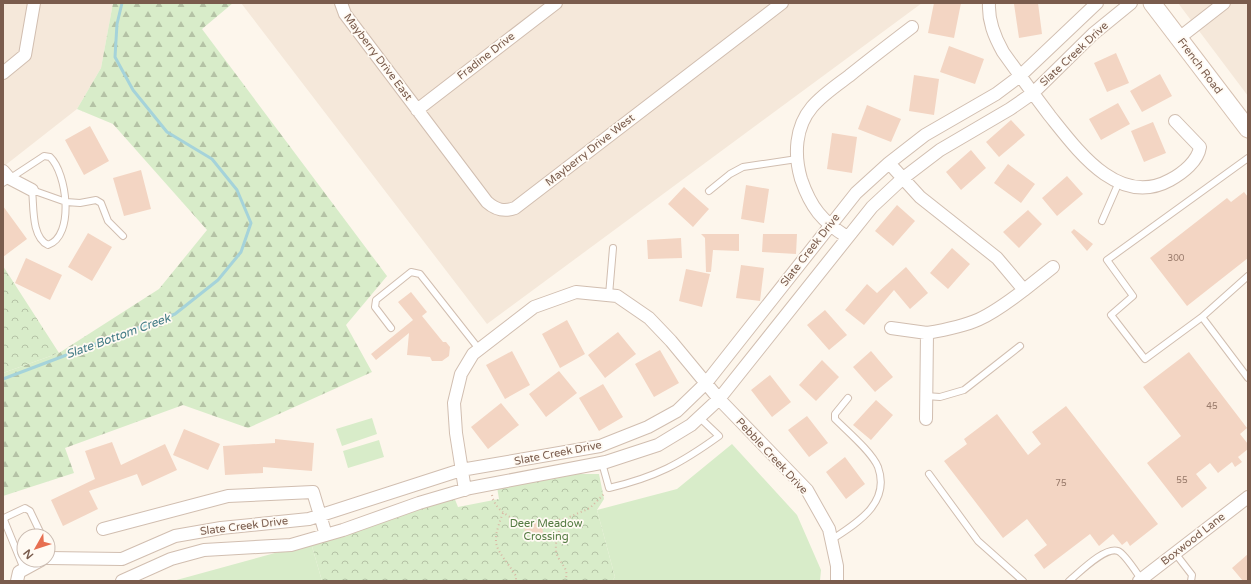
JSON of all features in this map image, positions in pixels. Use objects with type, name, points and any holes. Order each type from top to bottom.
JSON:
[{"type":"main road","name":"French Road","points":[[1152,3],[1248,129]]},
{"type":"street","points":[[3,73],[25,55],[34,3]]},
{"type":"street","name":"Mayberry Drive East","points":[[341,3],[345,14],[417,110]]},
{"type":"street","name":"Fradine Drive","points":[[417,110],[556,3]]},
{"type":"street","name":"Mayberry Drive West","points":[[417,110],[487,202],[497,209],[508,210],[515,208],[782,3]]},
{"type":"street","points":[[989,3],[990,24],[995,38],[1020,76],[1079,153],[1106,176],[1119,182],[1147,187],[1162,184],[1186,168],[1199,155],[1200,147],[1175,121]]},
{"type":"street","name":"Slate Creek Drive","points":[[56,557],[122,559],[175,536],[221,528],[309,519],[461,470],[600,446],[648,426],[677,411],[706,383],[856,192],[888,163],[925,134],[996,94],[1020,76],[1096,3]]},
{"type":"street","name":"Slate Creek Drive","points":[[122,581],[170,559],[204,550],[291,545],[465,490],[489,484],[602,463],[658,445],[690,425],[719,399],[847,236],[872,207],[902,179],[940,150],[1010,109],[1033,93],[1093,34],[1131,3]]},
{"type":"street","points":[[1179,38],[1224,3]]},
{"type":"street","points":[[847,236],[830,225],[817,213],[805,191],[798,167],[796,146],[801,126],[812,107],[837,84],[912,27]]},
{"type":"street","points":[[888,163],[920,198],[997,258],[1024,290]]},
{"type":"street","points":[[5,177],[32,190]]},
{"type":"street","points":[[891,328],[927,333],[958,328],[985,318],[1053,267]]},
{"type":"street","name":"Pebble Creek Drive","points":[[465,490],[461,470],[454,403],[461,374],[473,354],[534,306],[576,292],[617,296],[649,318],[671,341],[719,399],[807,490],[829,529],[838,566],[837,581]]},
{"type":"street","points":[[926,419],[927,333]]},
{"type":"street","points":[[104,529],[228,496],[313,492],[326,535]]},
{"type":"street","name":"Boxwood Lane","points":[[1140,580],[1248,497]]},
{"type":"street","points":[[17,581],[19,572],[24,569]]},
{"type":"lane","points":[[5,177],[44,156],[50,157],[59,169],[66,202],[59,238],[54,243],[48,245],[42,242],[38,235],[32,190],[66,202],[80,203],[96,200],[101,203],[108,221],[123,236]]},
{"type":"lane","points":[[1248,158],[1107,260],[1133,296],[1111,315],[1145,359],[1202,317],[1248,276]]},
{"type":"lane","points":[[709,191],[730,174],[743,167],[797,159]]},
{"type":"lane","points":[[1102,221],[1119,182]]},
{"type":"lane","points":[[609,295],[613,248]]},
{"type":"lane","points":[[390,328],[376,307],[376,300],[411,272],[420,274],[479,349]]},
{"type":"lane","points":[[1202,317],[1248,378]]},
{"type":"lane","points":[[926,396],[940,397],[964,390],[1020,346]]},
{"type":"lane","points":[[831,540],[866,516],[874,506],[880,494],[880,481],[877,466],[835,419],[835,414],[848,398]]},
{"type":"lane","points":[[602,463],[609,488],[660,473],[689,458],[719,436],[699,417]]},
{"type":"lane","points":[[929,474],[978,541],[1023,581]]},
{"type":"lane","points":[[16,549],[4,520],[6,517],[18,511],[28,509],[38,528]]},
{"type":"lane","points":[[1069,581],[1104,553],[1111,550],[1118,551],[1122,554],[1140,580]]},
{"type":"lane","points":[[1175,553],[1192,575],[1191,581]]},
{"type":"path","points":[[489,484],[493,500],[503,513],[524,524]]},
{"type":"path","points":[[543,522],[565,519],[590,508],[609,488]]},
{"type":"path","points":[[503,513],[496,532],[496,549],[516,576],[516,581]]},
{"type":"path","points":[[565,519],[558,536],[556,550],[558,556],[567,569],[568,575],[565,581]]},
{"type":"shaded area","points":[[3,3],[113,3],[101,68],[77,109],[3,167]]},
{"type":"shaded area","points":[[241,3],[922,3],[487,324]]},
{"type":"shaded area","points":[[1178,3],[1248,3],[1248,96]]},
{"type":"green space","points":[[113,3],[233,3],[202,29],[387,276],[346,325],[372,372],[248,428],[183,405],[65,448],[74,473],[3,496],[3,373],[59,353],[159,289],[207,230],[113,124],[77,109],[101,68]]},
{"type":"green space","points":[[3,266],[59,353],[3,373]]},
{"type":"green space","points":[[372,418],[377,434],[342,446],[336,429]]},
{"type":"green space","points":[[379,440],[384,457],[348,468],[343,451]]},
{"type":"green space","points":[[732,444],[797,515],[821,570],[820,581],[612,581],[615,577],[597,510],[677,489]]},
{"type":"green space","name":"Deer Meadow Crossing","points":[[563,474],[599,474],[604,499],[597,510],[615,577],[612,581],[322,581],[311,543],[454,497],[458,507],[499,499],[497,487]]},
{"type":"green space","points":[[311,543],[322,581],[173,581]]},
{"type":"building","points":[[934,3],[961,3],[954,38],[928,33]]},
{"type":"building","points":[[1038,3],[1042,34],[1019,38],[1014,4]]},
{"type":"building","points":[[949,46],[984,59],[975,84],[940,72]]},
{"type":"building","points":[[1116,53],[1129,83],[1107,92],[1094,63]]},
{"type":"building","points":[[1160,74],[1172,96],[1142,112],[1130,91]]},
{"type":"building","points":[[914,75],[939,79],[934,115],[909,111]]},
{"type":"building","points":[[1118,103],[1130,124],[1101,140],[1089,119]]},
{"type":"building","points":[[867,105],[901,119],[891,142],[858,129]]},
{"type":"building","points":[[1011,120],[1025,135],[999,157],[986,142]]},
{"type":"building","points":[[1153,122],[1166,153],[1144,162],[1131,131]]},
{"type":"building","points":[[90,126],[109,161],[84,175],[65,140]]},
{"type":"building","points":[[832,133],[857,137],[852,173],[827,169]]},
{"type":"building","points":[[971,150],[986,168],[961,190],[946,172]]},
{"type":"building","points":[[1008,164],[1035,184],[1021,203],[994,183]]},
{"type":"building","points":[[141,170],[151,209],[124,216],[113,178]]},
{"type":"building","points":[[1067,176],[1083,194],[1057,216],[1042,198]]},
{"type":"building","points":[[746,185],[769,189],[764,223],[741,219]]},
{"type":"building","points":[[684,187],[709,209],[693,227],[668,204]]},
{"type":"building","points":[[1244,192],[1248,197],[1248,258],[1187,306],[1150,258],[1227,198],[1231,202]]},
{"type":"building","points":[[897,205],[915,221],[893,246],[875,231]]},
{"type":"building","points":[[3,206],[27,239],[3,257]]},
{"type":"building","points":[[1028,210],[1042,224],[1019,248],[1003,232]]},
{"type":"building","points":[[1074,229],[1093,244],[1087,251],[1071,232]]},
{"type":"building","points":[[88,233],[112,247],[92,281],[68,267]]},
{"type":"building","points":[[701,234],[739,234],[739,251],[713,250],[711,272],[706,272],[705,238]]},
{"type":"building","points":[[763,234],[797,234],[796,254],[762,252]]},
{"type":"building","points":[[681,238],[682,258],[648,259],[647,240]]},
{"type":"building","points":[[952,248],[970,264],[948,289],[930,273]]},
{"type":"building","points":[[26,258],[62,275],[50,300],[15,283]]},
{"type":"building","points":[[741,265],[764,268],[760,301],[736,298]]},
{"type":"building","points":[[906,267],[928,293],[910,309],[894,290],[864,325],[845,310],[867,284],[877,293]]},
{"type":"building","points":[[686,269],[710,274],[702,307],[679,301]]},
{"type":"building","points":[[411,292],[427,312],[422,316],[443,342],[446,342],[450,347],[449,356],[442,361],[432,361],[430,357],[407,355],[409,333],[376,360],[371,354],[413,320],[398,302]]},
{"type":"building","points":[[825,310],[847,335],[829,350],[807,325]]},
{"type":"building","points":[[567,320],[585,354],[560,368],[542,334]]},
{"type":"building","points":[[618,332],[636,354],[605,378],[588,355]]},
{"type":"building","points":[[660,350],[679,383],[654,397],[635,364]]},
{"type":"building","points":[[512,351],[530,385],[505,399],[486,365]]},
{"type":"building","points":[[871,351],[893,377],[875,392],[853,367]]},
{"type":"building","points":[[1189,352],[1247,428],[1240,434],[1248,444],[1248,449],[1238,457],[1242,462],[1235,467],[1232,462],[1218,473],[1210,463],[1196,474],[1207,488],[1182,508],[1147,463],[1181,436],[1143,387]]},
{"type":"building","points":[[822,360],[839,377],[816,401],[799,385]]},
{"type":"building","points":[[559,371],[577,393],[546,417],[529,394]]},
{"type":"building","points":[[770,375],[791,402],[772,417],[751,390]]},
{"type":"building","points":[[603,384],[623,417],[599,431],[579,398]]},
{"type":"building","points":[[876,400],[893,415],[871,440],[853,425]]},
{"type":"building","points":[[501,403],[519,425],[488,449],[471,427]]},
{"type":"building","points":[[1066,406],[1158,524],[1130,546],[1127,541],[1122,545],[1113,534],[1099,546],[1090,534],[1044,569],[1034,555],[1047,545],[1027,519],[1003,538],[944,461],[967,444],[964,439],[997,414],[1028,455],[1041,444],[1032,432]]},
{"type":"building","points":[[807,416],[828,443],[809,457],[788,430]]},
{"type":"building","points":[[184,429],[220,444],[208,470],[173,455]]},
{"type":"building","points":[[275,439],[314,443],[312,471],[263,467],[263,473],[225,475],[223,446],[275,443]]},
{"type":"building","points":[[112,442],[121,465],[165,444],[177,470],[142,486],[137,474],[89,491],[98,509],[63,526],[51,500],[95,479],[85,451]]},
{"type":"building","points":[[845,457],[865,484],[846,499],[826,472]]},
{"type":"building","points":[[542,520],[543,533],[525,534],[524,521]]},
{"type":"building","points":[[1248,554],[1248,581],[1243,581],[1232,568]]},
{"type":"waterway","name":"Slate Bottom Creek","points":[[3,379],[175,314],[218,280],[241,252],[251,223],[237,190],[212,159],[167,132],[133,90],[115,57],[117,24],[122,3]]}]
